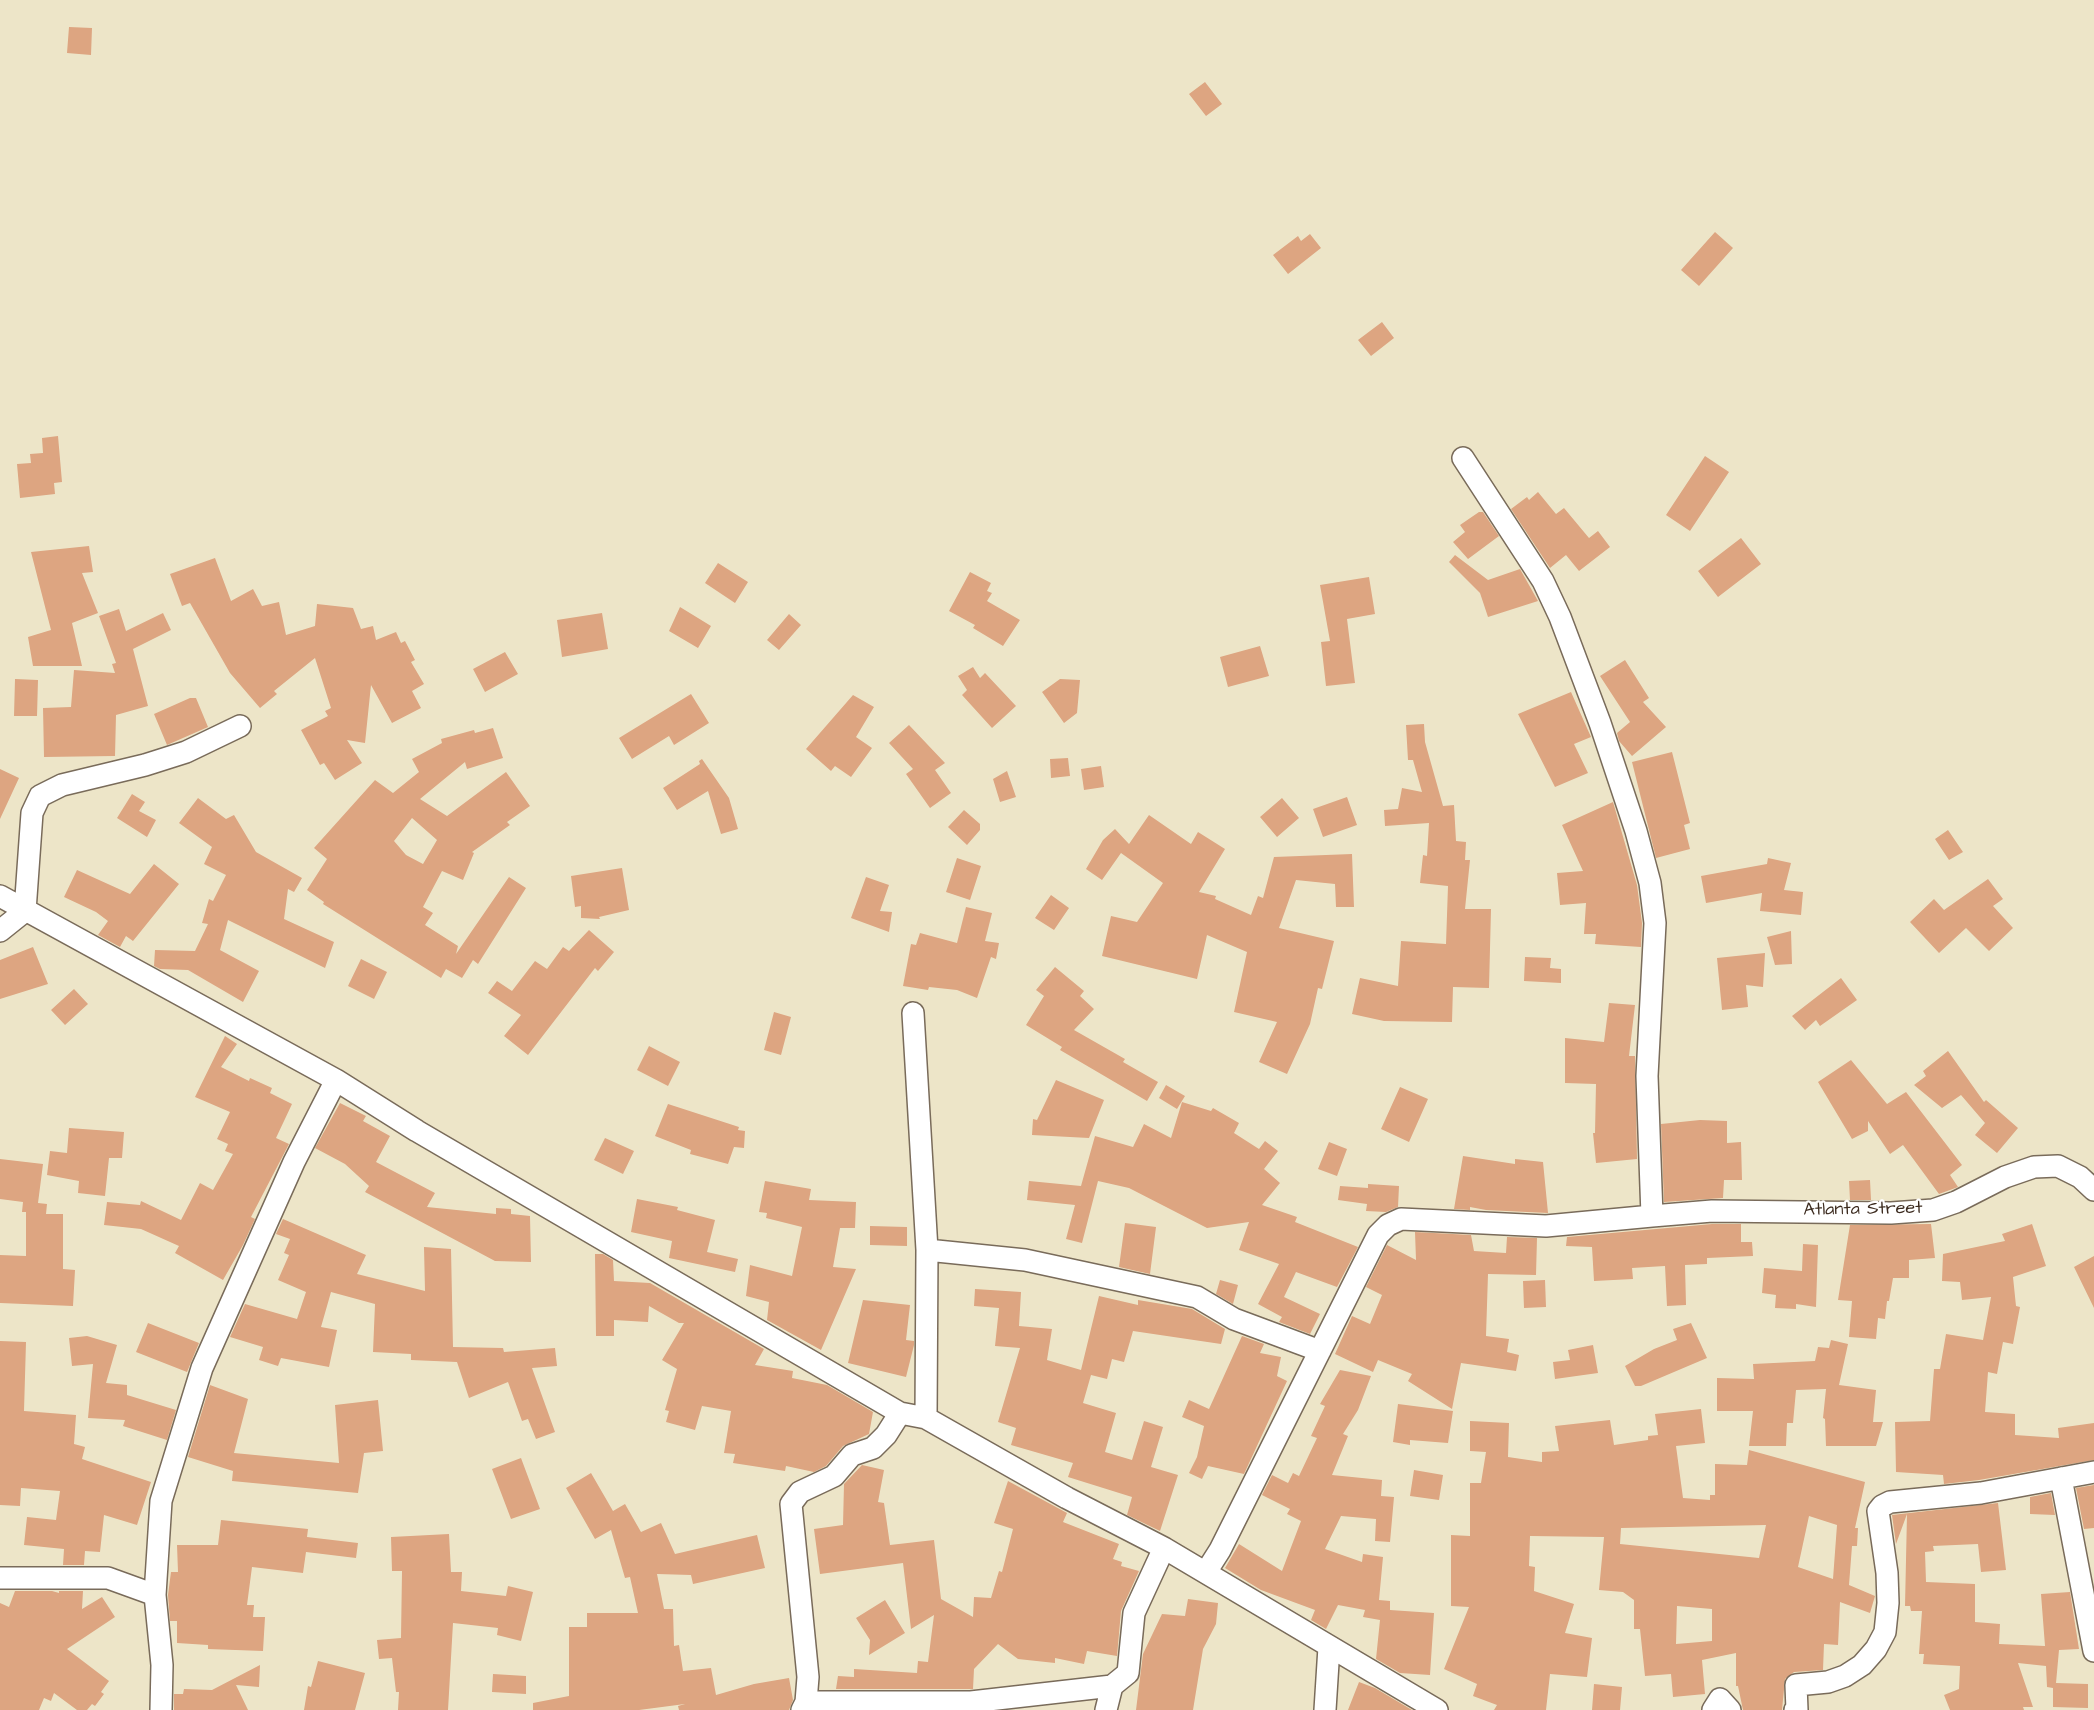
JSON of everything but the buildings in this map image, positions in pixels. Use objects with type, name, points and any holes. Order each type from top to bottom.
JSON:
[{"type":"street","points":[[1463,458],[1543,581],[1560,617],[1600,723],[1636,831],[1650,883],[1655,923],[1647,1076],[1652,1216]]},
{"type":"street","points":[[0,931],[25,911],[32,813],[40,796],[62,785],[145,765],[186,752],[240,726]]},
{"type":"street","points":[[0,896],[167,985],[336,1080],[428,1137],[900,1413],[926,1418],[1067,1498],[1164,1548],[1437,1710]]},
{"type":"street","points":[[913,1013],[927,1250],[926,1418]]},
{"type":"street","points":[[161,1710],[162,1665],[155,1595],[161,1501],[202,1368],[294,1162],[336,1080]]},
{"type":"street","name":"Atlanta Street","points":[[1206,1572],[1220,1550],[1378,1236],[1388,1225],[1401,1219],[1546,1226],[1712,1211],[1891,1213],[1933,1210],[1956,1202],[2005,1177],[2034,1167],[2058,1166],[2080,1177],[2094,1191]]},
{"type":"street","points":[[927,1250],[1025,1260],[1197,1297],[1234,1319],[1320,1351]]},
{"type":"street","points":[[900,1413],[886,1435],[873,1448],[852,1455],[834,1476],[800,1492],[791,1504],[808,1677],[804,1706],[971,1702],[1112,1686],[1128,1673],[1134,1613],[1164,1548]]},
{"type":"street","points":[[1795,1710],[1796,1685],[1828,1682],[1845,1676],[1862,1665],[1876,1649],[1885,1632],[1888,1603],[1887,1573],[1878,1511],[1882,1506],[1890,1502],[1982,1493],[2094,1472]]},
{"type":"street","points":[[2061,1478],[2094,1651]]},
{"type":"street","points":[[0,1578],[108,1578],[155,1595]]},
{"type":"street","points":[[1325,1710],[1329,1647]]},
{"type":"street","points":[[1106,1710],[1112,1686]]},
{"type":"street","points":[[1713,1710],[1720,1699],[1730,1710]]}]
